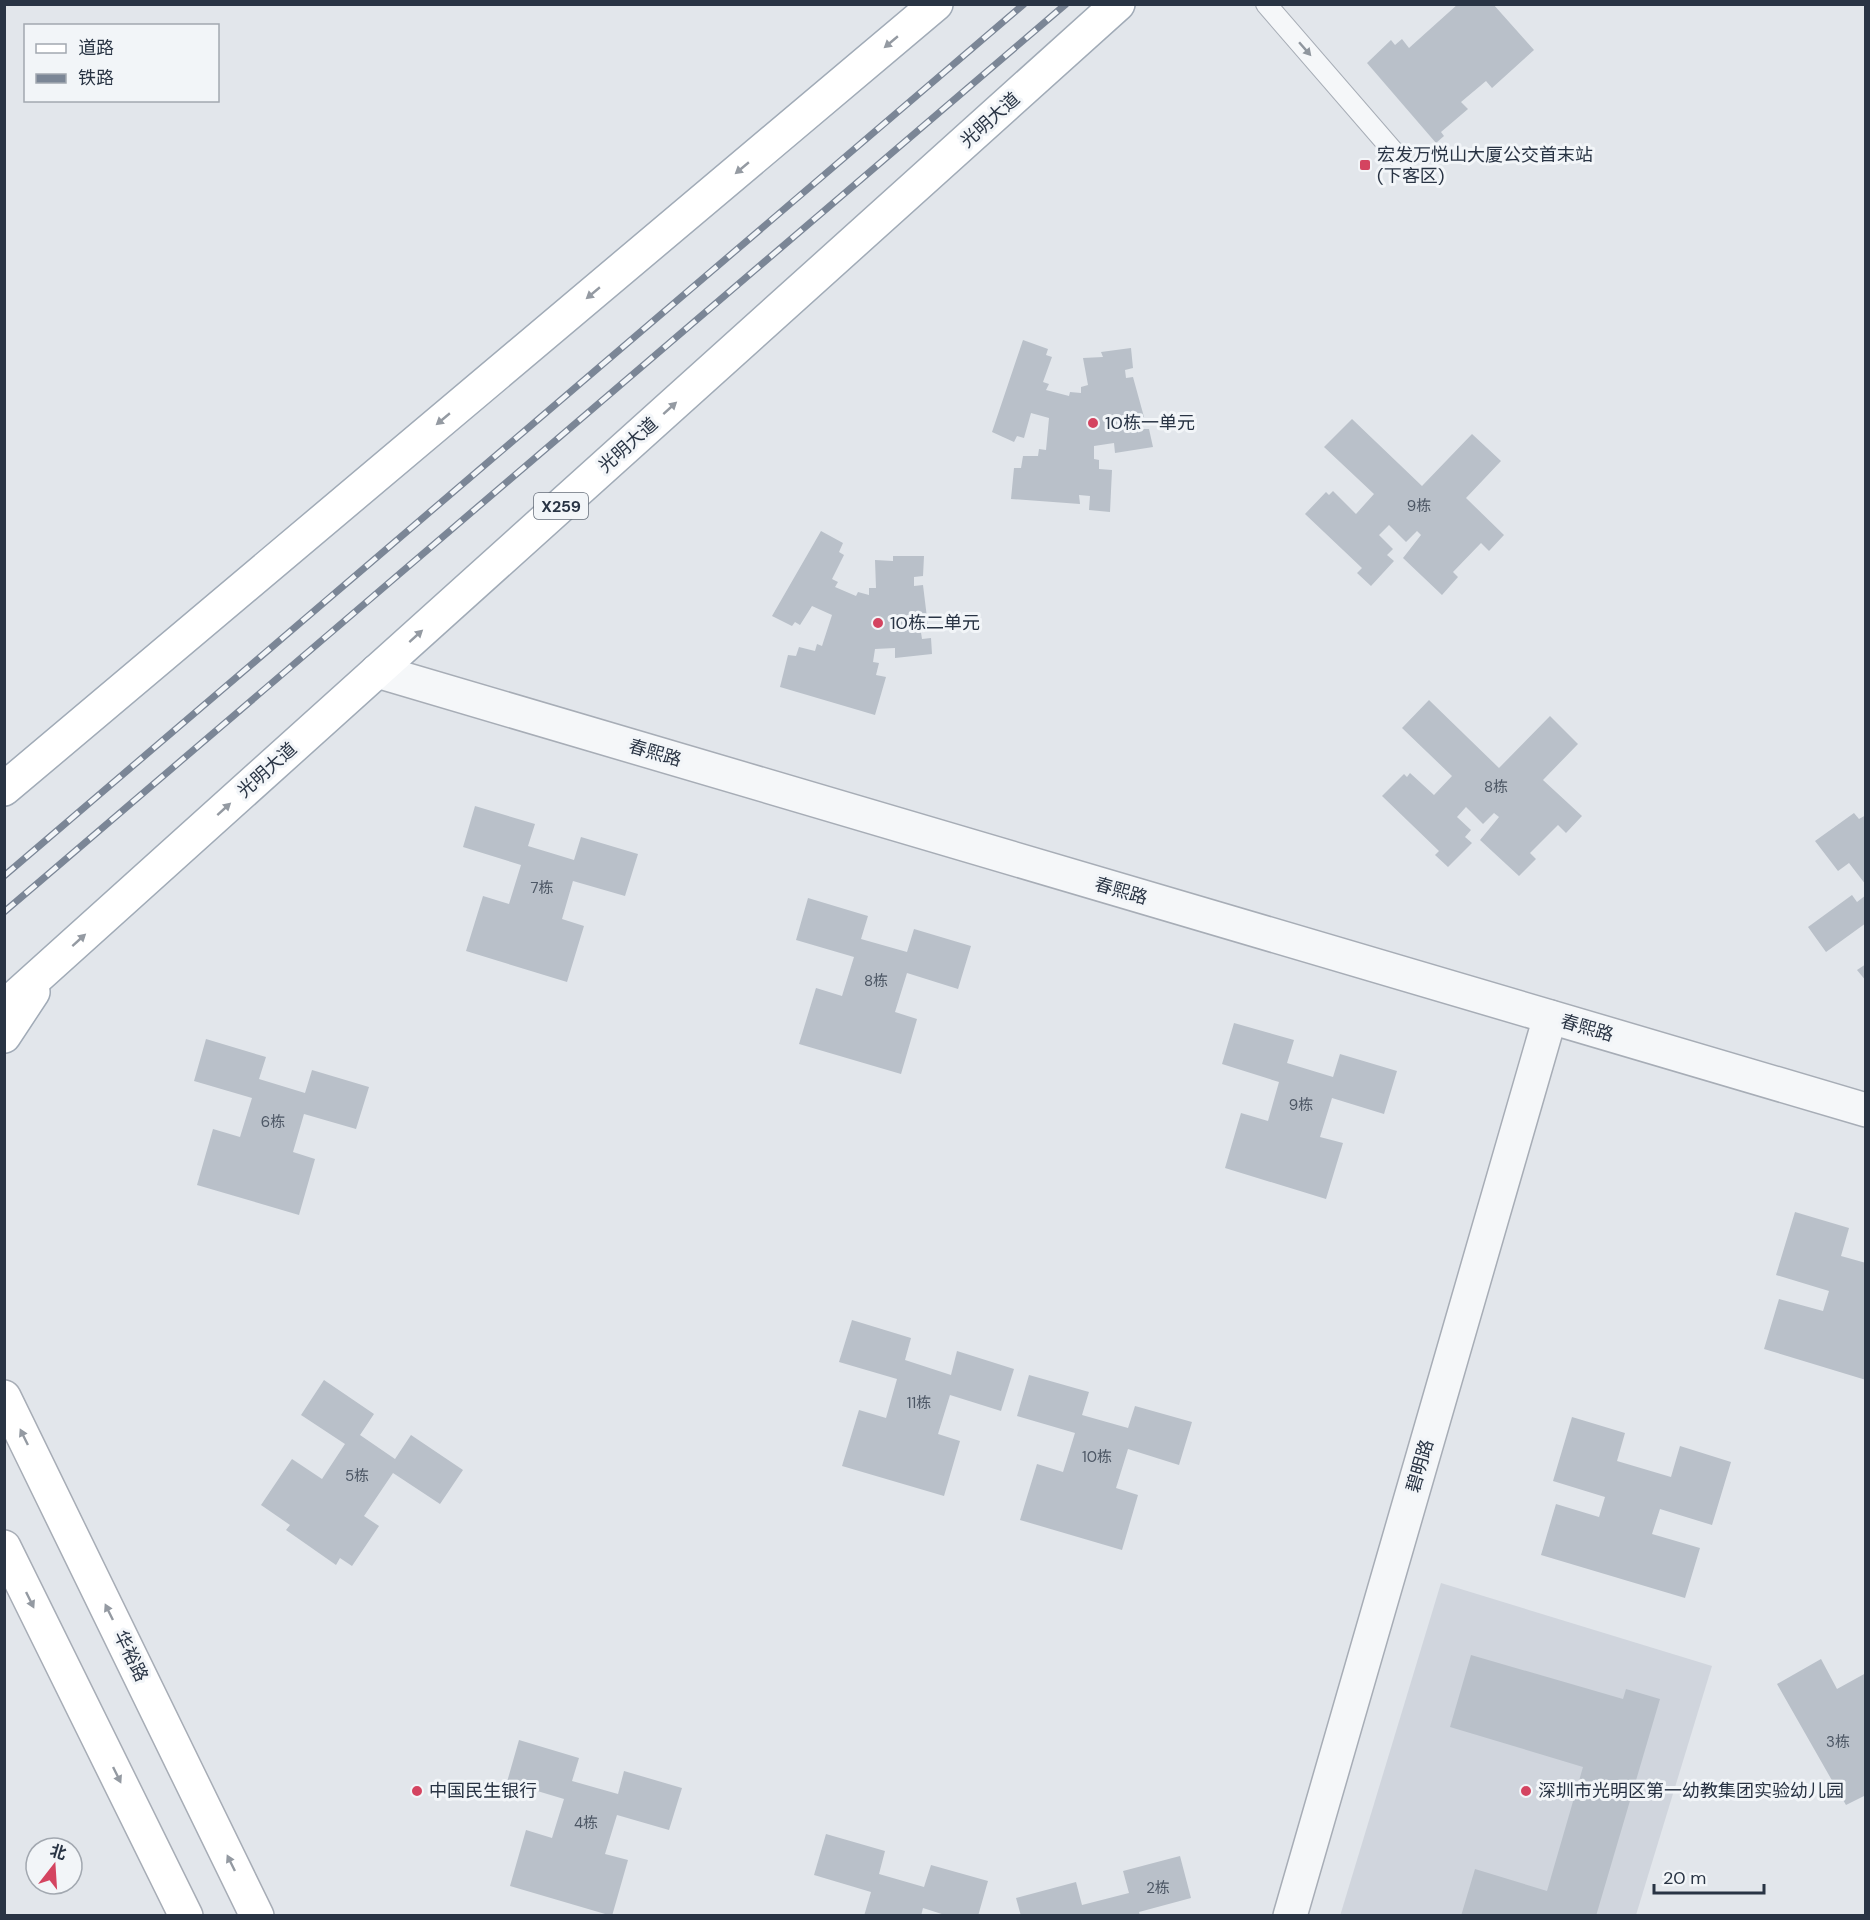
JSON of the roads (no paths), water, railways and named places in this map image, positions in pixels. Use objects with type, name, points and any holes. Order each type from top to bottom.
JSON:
[{"type":"main road","points":[[8,785],[936,4]]},
{"type":"main road","name":"光明大道","points":[[4,1007],[1119,4]]},
{"type":"main road","points":[[4,1036],[52,965]]},
{"type":"main road","name":"华裕路","points":[[4,1397],[257,1916]]},
{"type":"main road","points":[[4,1547],[178,1912]]},
{"type":"street","name":"春熙路","points":[[377,671],[1866,1110]]},
{"type":"street","name":"碧明路","points":[[1290,1916],[1550,1017]]},
{"type":"lane","points":[[1266,4],[1401,160]]},
{"type":"railway","points":[[4,876],[1024,4]]},
{"type":"railway","points":[[4,912],[1066,4]]},
{"type":"place","name":"宏发万悦山大厦公交首末站 (下客区)","points":[[1365,165]]},
{"type":"place","name":"10栋一单元","points":[[1093,423]]},
{"type":"place","name":"10栋二单元","points":[[878,623]]},
{"type":"place","name":"中国民生银行","points":[[417,1791]]},
{"type":"place","name":"深圳市光明区第一幼教集团实验幼儿园","points":[[1526,1791]]}]
